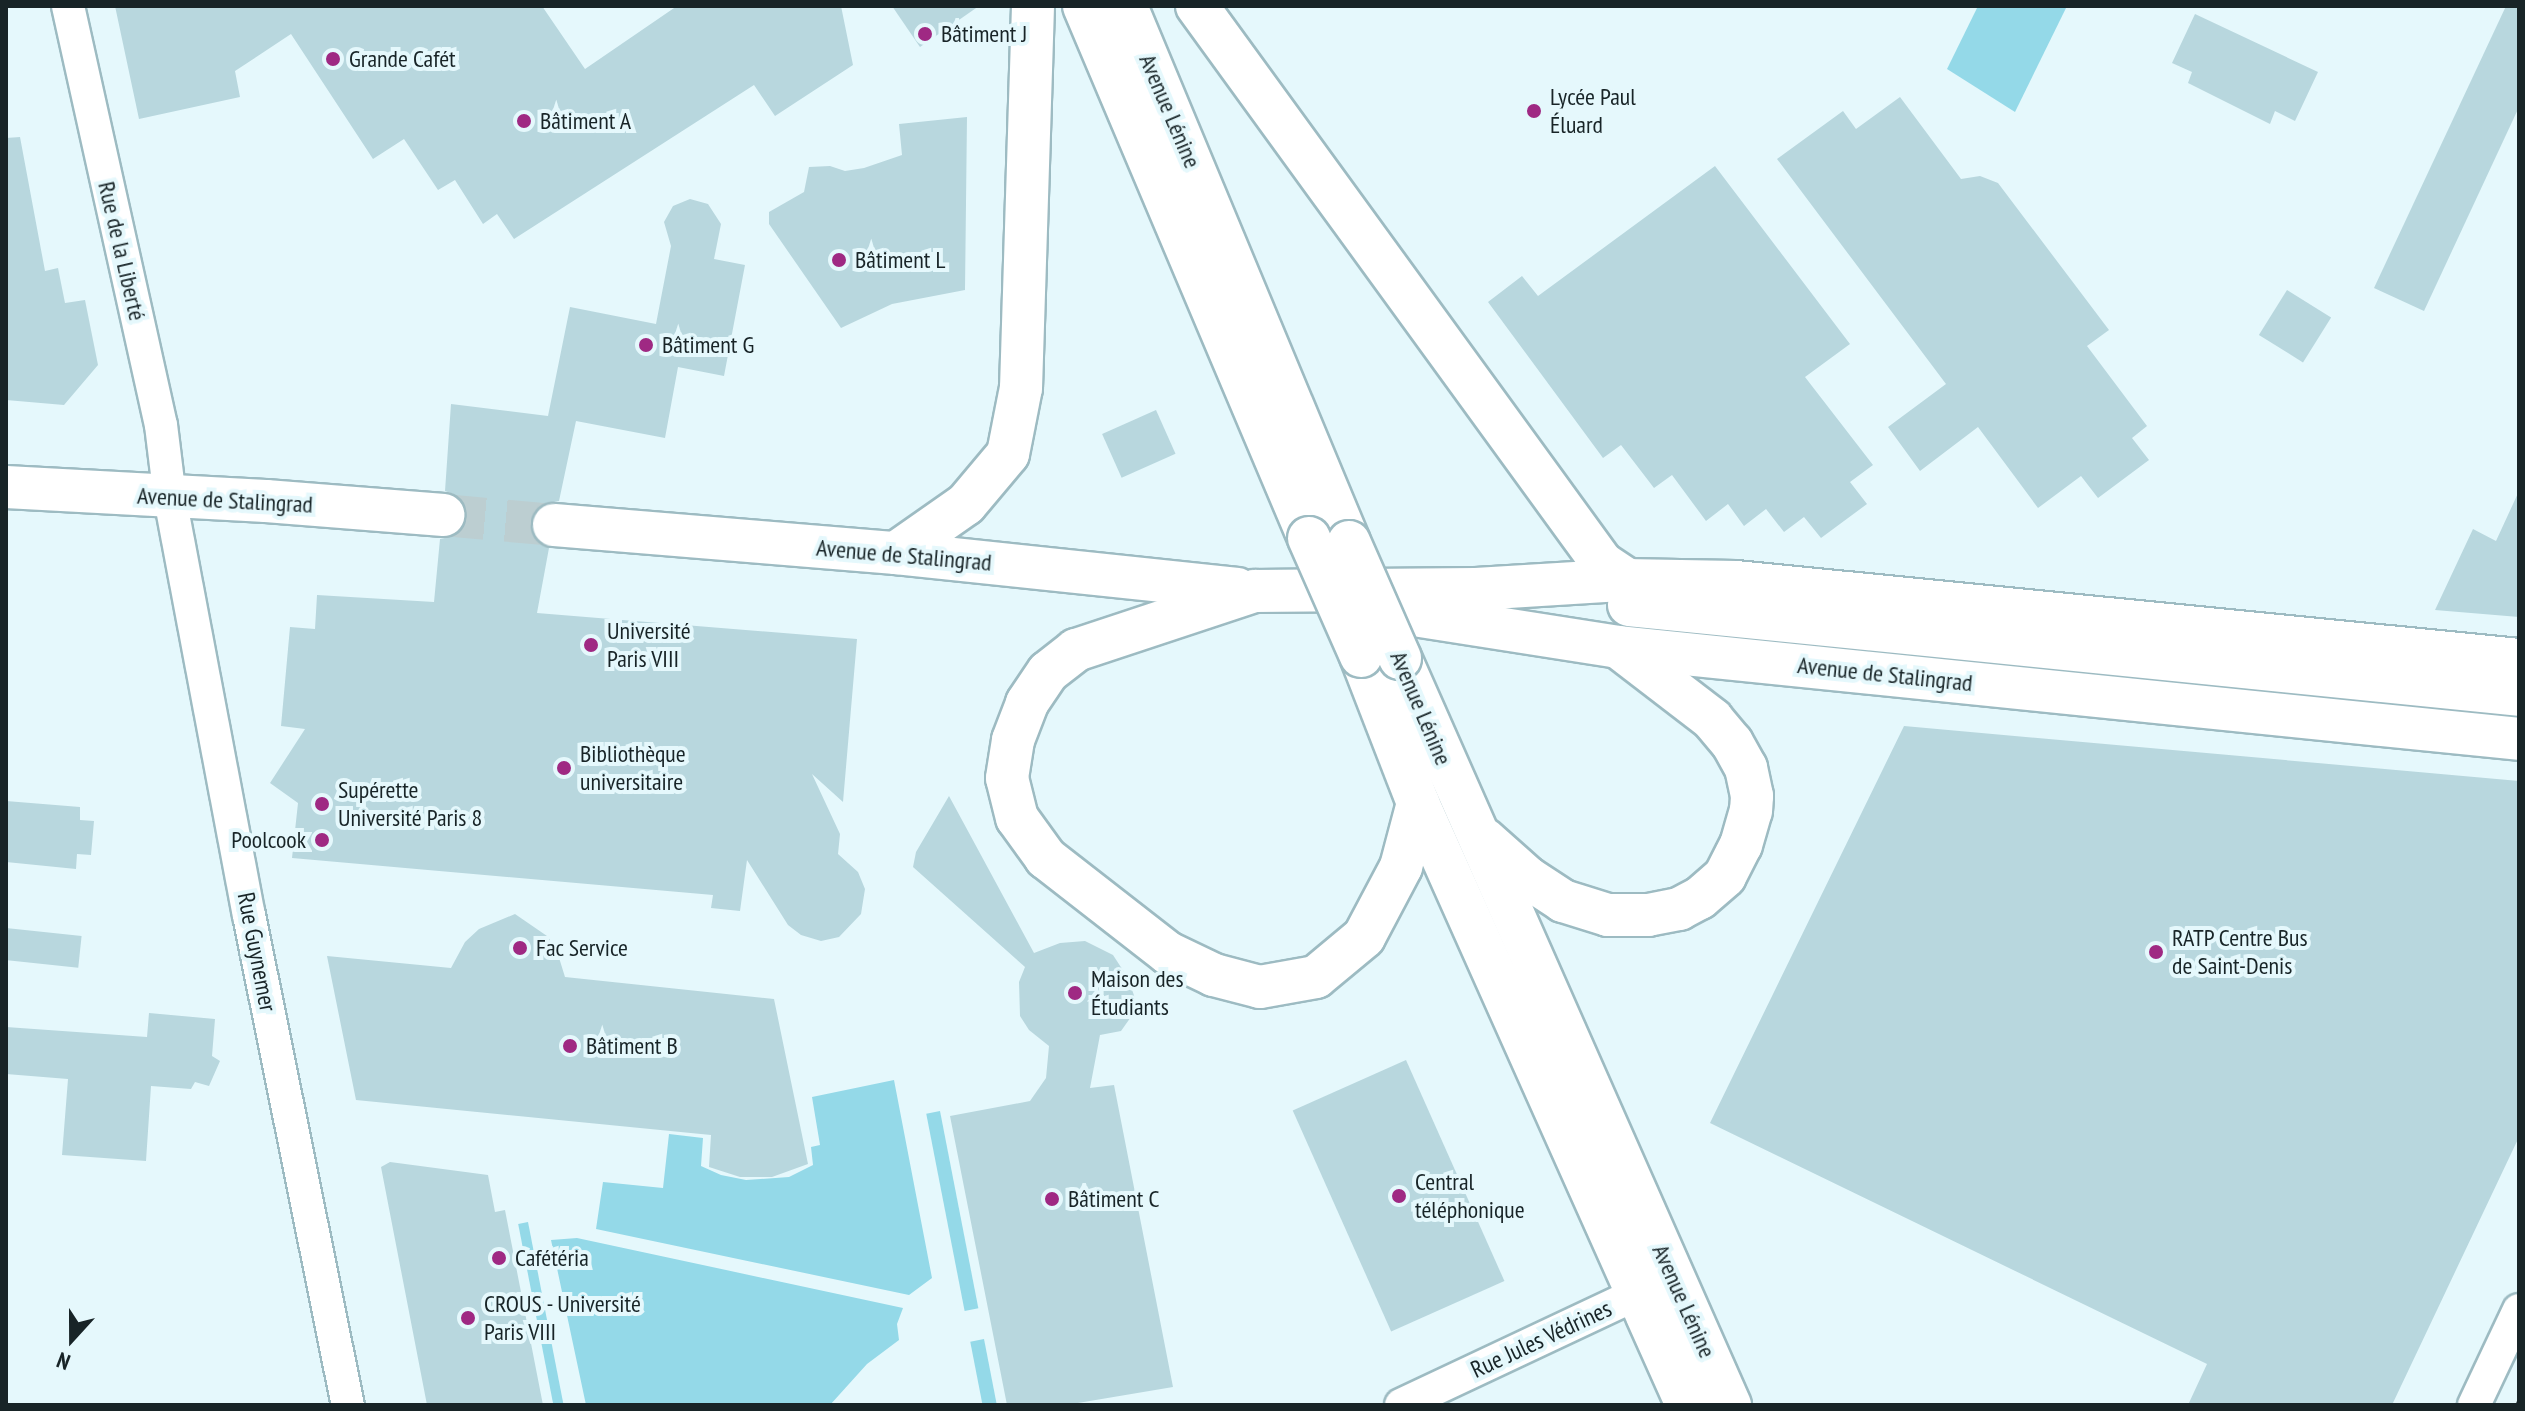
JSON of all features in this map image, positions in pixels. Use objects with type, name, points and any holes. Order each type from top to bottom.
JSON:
[{"type":"main road","points":[[896,553],[966,504],[1008,454],[1021,388],[1033,6]]},
{"type":"main road","name":"Avenue Lénine","points":[[1084,6],[1381,657],[1474,830],[1730,1405]]},
{"type":"main road","name":"Avenue Lénine","points":[[1126,6],[1329,540]]},
{"type":"main road","points":[[1197,6],[1602,563],[1625,580],[1699,612]]},
{"type":"main road","name":"Avenue de Stalingrad","points":[[6,487],[266,501],[443,515]]},
{"type":"main road","name":"Avenue de Stalingrad","points":[[554,525],[896,553],[1254,591],[1617,647],[2519,739]]},
{"type":"main road","points":[[1581,533],[1636,556],[1736,582]]},
{"type":"main road","name":"Avenue de Stalingrad","points":[[1254,591],[1476,589],[1625,580],[1736,582],[2519,660]]},
{"type":"main road","name":"Avenue de Stalingrad","points":[[1476,589],[2519,695]]},
{"type":"main road","points":[[1254,591],[1109,636],[1076,650],[1048,672],[1027,703],[1013,740],[1007,778],[1017,818],[1046,858],[1168,953],[1214,975],[1260,987],[1316,977],[1364,937],[1401,867],[1418,803]]},
{"type":"main road","points":[[1474,830],[1537,885],[1563,901],[1597,913],[1631,916],[1679,909],[1700,898],[1725,876],[1741,845],[1751,811],[1752,796],[1746,768],[1732,743],[1712,719],[1617,647]]},
{"type":"main road","name":"Avenue Lénine","points":[[1381,657],[1418,803],[1687,1405]]},
{"type":"main road","points":[[1970,682],[2519,702]]},
{"type":"street","name":"Rue de la Liberté","points":[[68,6],[161,425],[170,498]]},
{"type":"street","name":"Rue Guynemer","points":[[170,498],[249,915],[348,1405]]},
{"type":"street","name":"Rue Jules Védrines","points":[[1401,1405],[1637,1294]]},
{"type":"street","points":[[2474,1405],[2519,1310]]},
{"type":"shaded area","points":[[1978,6],[2067,6],[2015,112],[1947,69]]},
{"type":"shaded area","points":[[894,1080],[932,1278],[909,1295],[596,1229],[603,1182],[663,1188],[669,1134],[703,1138],[701,1166],[721,1175],[746,1180],[789,1177],[813,1165],[811,1147],[820,1145],[812,1097]]},
{"type":"shaded area","points":[[940,1111],[978,1308],[965,1311],[926,1114]]},
{"type":"shaded area","points":[[528,1222],[564,1405],[553,1405],[518,1224]]},
{"type":"shaded area","points":[[577,1238],[903,1308],[897,1324],[899,1340],[867,1364],[830,1405],[586,1405],[551,1240]]},
{"type":"shaded area","points":[[984,1339],[997,1405],[983,1405],[970,1342]]},
{"type":"building","name":"Bâtiment A","points":[[115,6],[542,6],[585,69],[677,6],[841,6],[853,65],[775,116],[754,85],[514,239],[497,214],[483,224],[455,180],[438,190],[404,139],[373,159],[291,34],[235,71],[240,97],[139,119]]},
{"type":"building","name":"Bâtiment J","points":[[892,6],[979,6],[920,47]]},
{"type":"building","points":[[2506,6],[2519,6],[2519,107],[2424,311],[2374,288]]},
{"type":"building","points":[[2195,14],[2318,72],[2295,121],[2275,111],[2270,124],[2188,83],[2192,72],[2172,63]]},
{"type":"building","points":[[1900,97],[1961,179],[1980,176],[1998,183],[2109,330],[2087,346],[2147,426],[2132,438],[2149,460],[2098,498],[2081,476],[2038,508],[1978,427],[1920,471],[1888,427],[1946,384],[1777,159],[1843,111],[1856,129]]},
{"type":"building","points":[[967,117],[965,290],[892,304],[841,328],[769,224],[769,212],[804,192],[809,167],[830,166],[845,171],[864,168],[902,155],[899,124]]},
{"type":"building","points":[[20,137],[45,271],[58,268],[65,303],[85,300],[98,365],[64,405],[6,400],[6,138]]},
{"type":"building","points":[[1715,166],[1850,344],[1805,377],[1873,465],[1850,482],[1867,504],[1821,538],[1804,517],[1784,532],[1766,509],[1744,526],[1728,504],[1706,521],[1672,475],[1654,488],[1621,445],[1603,458],[1488,302],[1522,276],[1538,296]]},
{"type":"building","name":"Bibliothèque universitaire","points":[[690,199],[708,204],[721,224],[714,259],[745,265],[724,376],[678,367],[665,438],[576,421],[559,501],[543,504],[530,522],[533,536],[549,548],[537,613],[857,639],[843,802],[812,774],[840,834],[838,854],[858,872],[865,889],[861,914],[839,937],[821,941],[801,935],[788,925],[747,860],[740,911],[711,908],[713,895],[292,858],[298,803],[270,783],[305,729],[281,726],[290,627],[315,629],[317,595],[434,602],[440,539],[454,536],[467,518],[464,504],[456,495],[445,491],[451,404],[548,416],[570,307],[656,324],[671,246],[664,222],[673,206]]},
{"type":"building","points":[[2287,290],[2331,318],[2303,363],[2259,335]]},
{"type":"building","points":[[1156,410],[1176,454],[1122,478],[1102,434]]},
{"type":"building","points":[[2519,491],[2519,617],[2435,610],[2473,529],[2496,541]]},
{"type":"building","name":"RATP Centre Bus de Saint-Denis","points":[[1904,726],[2519,781],[2519,1137],[2392,1405],[2188,1405],[2207,1364],[1710,1123]]},
{"type":"building","name":"Bâtiment C","points":[[949,796],[1034,953],[1060,943],[1085,941],[1113,955],[1128,978],[1138,1007],[1121,1031],[1100,1035],[1090,1088],[1114,1085],[1173,1387],[1066,1405],[1007,1405],[950,1116],[1030,1101],[1046,1078],[1049,1046],[1029,1030],[1020,1016],[1019,982],[1025,967],[913,867],[916,852]]},
{"type":"building","points":[[6,801],[80,807],[80,820],[94,821],[91,855],[77,854],[76,869],[6,862]]},
{"type":"building","name":"Bâtiment B","points":[[515,914],[547,936],[556,948],[565,977],[774,999],[808,1164],[772,1177],[740,1177],[709,1167],[711,1135],[356,1100],[327,956],[451,968],[465,942],[479,929]]},
{"type":"building","points":[[6,928],[82,936],[78,968],[6,960]]},
{"type":"building","points":[[149,1013],[215,1019],[212,1056],[220,1061],[209,1086],[195,1082],[191,1089],[151,1086],[146,1161],[62,1155],[68,1079],[6,1074],[6,1027],[147,1037]]},
{"type":"building","name":"Central téléphonique","points":[[1406,1060],[1504,1281],[1391,1332],[1293,1110]]},
{"type":"building","name":"CROUS - Université Paris VIII","points":[[390,1162],[488,1175],[495,1212],[505,1210],[543,1405],[427,1405],[381,1167]]},
{"type":"tunnel","points":[[443,515],[554,525]]},
{"type":"tram line","points":[[2516,1405],[2519,1399]]},
{"type":"place","name":"Bâtiment J","points":[[925,34]]},
{"type":"place","name":"Grande Cafét","points":[[333,59]]},
{"type":"place","name":"Lycée Paul Éluard","points":[[1534,111]]},
{"type":"place","name":"Bâtiment A","points":[[524,121]]},
{"type":"place","name":"Bâtiment L","points":[[839,260]]},
{"type":"place","name":"Bâtiment G","points":[[646,345]]},
{"type":"place","name":"Université Paris VIII","points":[[591,645]]},
{"type":"place","name":"Bibliothèque universitaire","points":[[564,768]]},
{"type":"place","name":"Supérette Université Paris 8","points":[[322,804]]},
{"type":"place","name":"Poolcook","points":[[322,840]]},
{"type":"place","name":"Fac Service","points":[[520,948]]},
{"type":"place","name":"RATP Centre Bus de Saint-Denis","points":[[2156,952]]},
{"type":"place","name":"Maison des Étudiants","points":[[1075,993]]},
{"type":"place","name":"Bâtiment B","points":[[570,1046]]},
{"type":"place","name":"Central téléphonique","points":[[1399,1196]]},
{"type":"place","name":"Bâtiment C","points":[[1052,1199]]},
{"type":"place","name":"Cafétéria","points":[[499,1258]]},
{"type":"place","name":"CROUS - Université Paris VIII","points":[[468,1318]]}]
